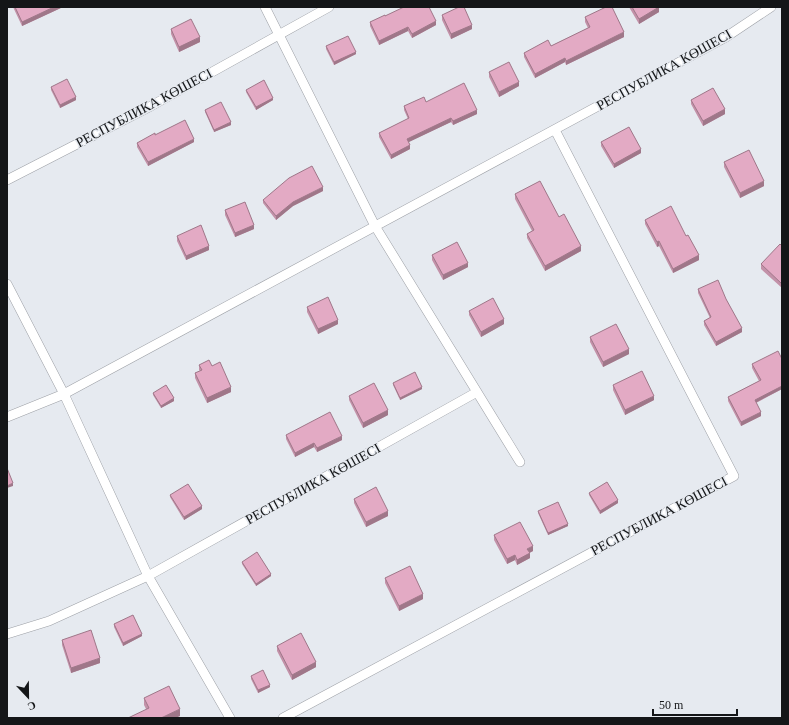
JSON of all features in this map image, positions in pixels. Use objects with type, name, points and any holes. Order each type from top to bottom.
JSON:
[{"type":"street","points":[[266,7],[376,226],[520,462]]},
{"type":"street","name":"РЕСПУБЛИКА КӨШЕСІ","points":[[7,180],[151,106],[328,7]]},
{"type":"street","name":"РЕСПУБЛИКА КӨШЕСІ","points":[[7,418],[64,394],[555,130],[726,37],[771,7]]},
{"type":"street","name":"РЕСПУБЛИКА КӨШЕСІ","points":[[283,718],[734,476],[555,130]]},
{"type":"street","points":[[7,284],[64,394],[148,576],[230,718]]},
{"type":"street","name":"РЕСПУБЛИКА КӨШЕСІ","points":[[7,634],[49,621],[148,576],[477,392]]},
{"type":"building","points":[[15,7],[54,7],[22,22]]},
{"type":"building","points":[[404,7],[429,7],[436,21],[412,34],[408,27],[379,41],[370,22]]},
{"type":"building","points":[[459,7],[464,7],[472,25],[451,34],[442,15]]},
{"type":"building","points":[[606,7],[612,7],[624,32],[566,61],[565,58],[535,74],[524,53],[548,40],[551,46],[590,27],[585,17]]},
{"type":"building","points":[[632,7],[659,7],[639,19]]},
{"type":"building","points":[[191,19],[200,37],[179,47],[171,29]]},
{"type":"building","points":[[348,36],[356,52],[334,62],[326,46]]},
{"type":"building","points":[[509,62],[519,82],[499,92],[489,72]]},
{"type":"building","points":[[67,79],[76,97],[60,105],[51,87]]},
{"type":"building","points":[[264,80],[273,98],[256,107],[246,90]]},
{"type":"building","points":[[464,83],[477,110],[453,121],[451,118],[407,139],[410,145],[391,155],[379,133],[409,118],[404,106],[424,97],[426,102]]},
{"type":"building","points":[[713,88],[725,109],[703,121],[691,100]]},
{"type":"building","points":[[221,102],[231,122],[214,130],[205,110]]},
{"type":"building","points":[[185,120],[194,139],[148,162],[137,143],[155,133],[155,135]]},
{"type":"building","points":[[629,127],[641,149],[614,164],[601,142]]},
{"type":"building","points":[[749,150],[764,181],[740,193],[724,162]]},
{"type":"building","points":[[312,166],[323,187],[293,202],[276,216],[263,200],[289,178]]},
{"type":"building","points":[[540,181],[559,217],[564,214],[581,246],[545,266],[527,234],[534,230],[515,194]]},
{"type":"building","points":[[245,202],[254,225],[235,233],[225,210]]},
{"type":"building","points":[[671,206],[686,236],[688,235],[699,255],[673,269],[659,241],[657,242],[645,220]]},
{"type":"building","points":[[201,225],[209,246],[186,256],[177,236]]},
{"type":"building","points":[[457,242],[468,263],[443,275],[432,255]]},
{"type":"building","points":[[780,244],[782,246],[782,284],[761,264]]},
{"type":"building","points":[[718,280],[726,299],[742,328],[716,342],[704,321],[711,317],[698,289]]},
{"type":"building","points":[[328,297],[338,320],[318,329],[307,307]]},
{"type":"building","points":[[493,298],[504,319],[481,332],[469,311]]},
{"type":"building","points":[[616,324],[629,349],[603,362],[590,337]]},
{"type":"building","points":[[778,351],[782,359],[782,386],[755,400],[761,412],[741,422],[728,397],[761,380],[752,364]]},
{"type":"building","points":[[209,360],[212,366],[220,362],[231,387],[207,398],[195,373],[202,370],[199,365]]},
{"type":"building","points":[[642,371],[654,396],[625,410],[613,385]]},
{"type":"building","points":[[415,372],[422,387],[400,398],[393,383]]},
{"type":"building","points":[[374,383],[388,410],[363,423],[349,396]]},
{"type":"building","points":[[166,385],[174,398],[161,406],[153,393]]},
{"type":"building","points":[[330,412],[342,436],[317,448],[314,443],[295,453],[286,435]]},
{"type":"building","points":[[7,468],[13,483],[7,486]]},
{"type":"building","points":[[607,482],[618,500],[600,511],[589,493]]},
{"type":"building","points":[[188,484],[202,506],[184,517],[170,495]]},
{"type":"building","points":[[376,487],[388,511],[366,522],[354,499]]},
{"type":"building","points":[[558,502],[568,524],[548,533],[538,511]]},
{"type":"building","points":[[520,522],[533,546],[527,549],[530,553],[517,560],[515,555],[507,559],[494,535]]},
{"type":"building","points":[[257,552],[271,574],[256,584],[242,562]]},
{"type":"building","points":[[410,566],[423,594],[399,606],[385,578]]},
{"type":"building","points":[[133,615],[142,634],[123,643],[114,624]]},
{"type":"building","points":[[91,630],[100,658],[71,668],[62,640]]},
{"type":"building","points":[[301,633],[316,662],[292,675],[277,646]]},
{"type":"building","points":[[263,670],[270,685],[258,690],[251,676]]},
{"type":"building","points":[[169,686],[180,709],[161,718],[128,718],[149,708],[144,698]]}]
